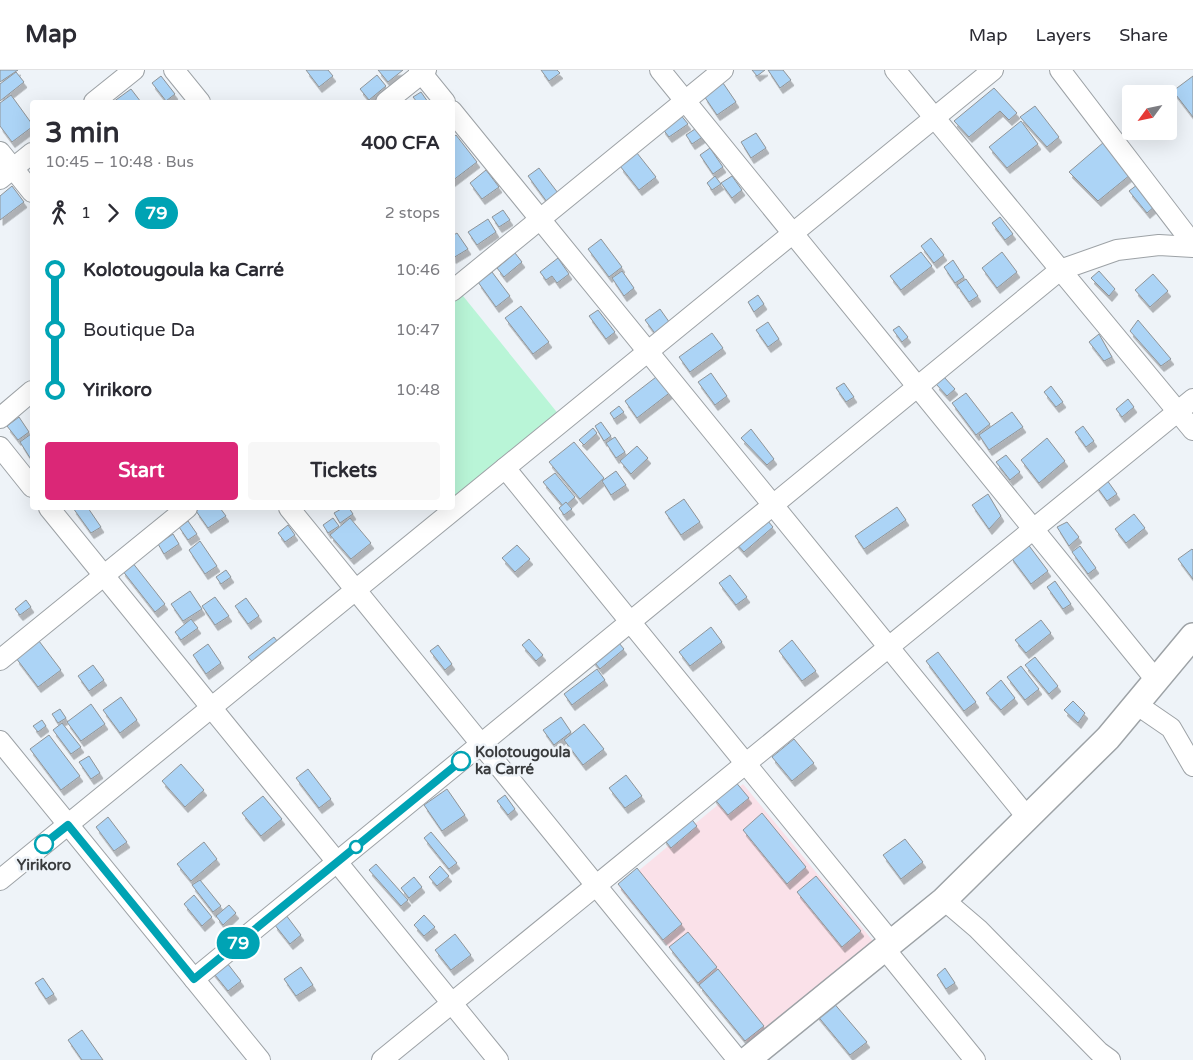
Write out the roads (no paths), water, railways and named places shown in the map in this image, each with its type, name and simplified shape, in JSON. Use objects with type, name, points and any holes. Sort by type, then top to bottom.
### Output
[{"type":"street","points":[[96,100],[134,70]]},
{"type":"street","points":[[174,70],[198,100]]},
{"type":"street","points":[[660,70],[1156,680]]},
{"type":"street","points":[[455,289],[723,70]]},
{"type":"street","points":[[895,70],[1193,430]]},
{"type":"street","points":[[455,509],[993,70]]},
{"type":"street","points":[[1060,70],[1193,245]]},
{"type":"street","points":[[388,100],[422,71],[444,100]]},
{"type":"street","points":[[455,115],[1027,817]]},
{"type":"street","points":[[0,152],[7,174],[30,191]]},
{"type":"street","points":[[7,174],[30,154]]},
{"type":"street","points":[[194,979],[1060,270],[1117,250],[1159,245],[1193,245]]},
{"type":"street","points":[[0,418],[30,393]]},
{"type":"street","points":[[382,1060],[1193,399]]},
{"type":"street","points":[[0,448],[30,485]]},
{"type":"street","points":[[506,468],[746,763],[975,1060]]},
{"type":"street","points":[[51,510],[498,1060]]},
{"type":"street","points":[[0,660],[185,510]]},
{"type":"street","points":[[291,510],[738,1060]]},
{"type":"street","points":[[0,880],[454,510]]},
{"type":"street","points":[[747,1060],[944,900],[1108,738],[1193,636]]},
{"type":"street","points":[[1136,704],[1171,728],[1193,766]]},
{"type":"street","points":[[0,741],[260,1060]]},
{"type":"street","points":[[944,900],[978,929],[1099,1052],[1110,1060]]},
{"type":"place","name":"Kolotougoula ka Carré","points":[[461,761]]},
{"type":"place","name":"Yirikoro","points":[[44,844]]}]
